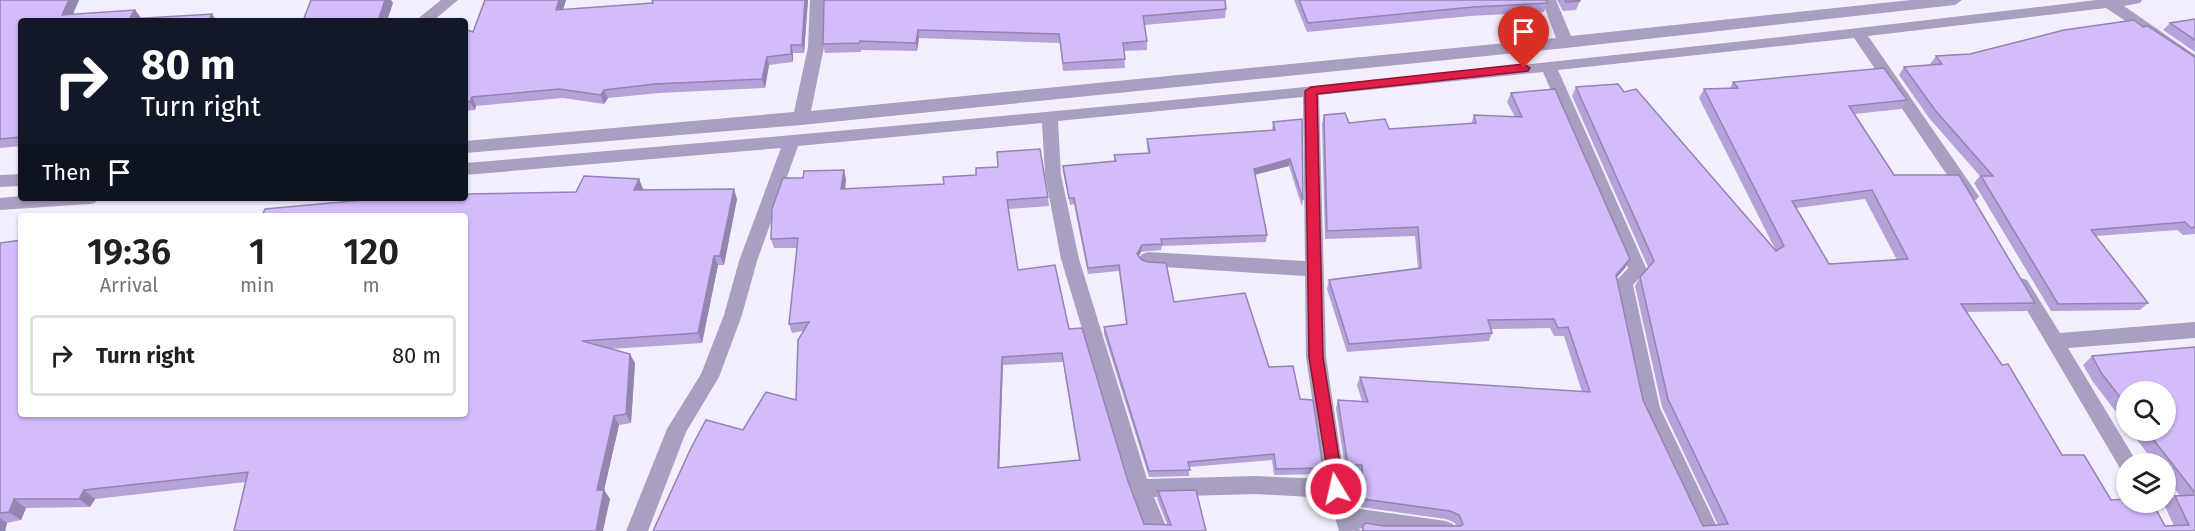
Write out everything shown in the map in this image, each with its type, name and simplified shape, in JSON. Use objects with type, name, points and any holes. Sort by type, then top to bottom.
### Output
[{"type":"street","points":[[427,18],[452,0]]},
{"type":"street","points":[[801,119],[816,47],[818,0]]},
{"type":"street","points":[[1549,0],[1566,42]]},
{"type":"street","points":[[468,147],[801,119],[1566,42],[1839,6],[1955,0]]},
{"type":"street","points":[[468,169],[1050,118],[1859,34],[2135,0]]},
{"type":"street","points":[[2109,3],[2195,62]]},
{"type":"street","points":[[1859,34],[1962,182],[1978,211]]},
{"type":"street","points":[[1548,66],[1638,270],[1623,282],[1650,408],[1708,531]]},
{"type":"street","points":[[1311,91],[1316,357],[1336,489],[1348,523],[1446,531]]},
{"type":"street","points":[[1050,118],[1053,175],[1070,259],[1140,488],[1157,531]]},
{"type":"street","points":[[637,531],[676,429],[709,377],[734,315],[748,261],[791,142]]},
{"type":"street","points":[[0,181],[18,180]]},
{"type":"street","points":[[0,204],[44,201]]},
{"type":"street","points":[[1148,259],[1314,269]]},
{"type":"street","points":[[2012,271],[2121,453]]},
{"type":"street","points":[[2054,341],[2195,330]]},
{"type":"street","points":[[1140,488],[1255,485],[1336,489]]},
{"type":"building","points":[[0,0],[69,0],[62,15],[135,10],[130,18],[18,18],[18,137],[0,139]]},
{"type":"building","points":[[311,0],[385,0],[379,18],[304,18]]},
{"type":"building","points":[[485,0],[559,0],[556,10],[653,3],[652,0],[805,0],[802,45],[791,45],[791,54],[767,57],[762,79],[655,84],[604,90],[601,95],[559,89],[472,97],[468,102],[468,30],[473,32]]},
{"type":"building","points":[[824,0],[1225,0],[1226,9],[1143,16],[1147,41],[1123,43],[1125,59],[1063,63],[1059,34],[918,30],[916,43],[860,41],[859,43],[823,44]]},
{"type":"building","points":[[1299,0],[1546,0],[1547,3],[1473,7],[1308,23]]},
{"type":"building","points":[[212,14],[210,18],[146,18]]},
{"type":"building","points":[[2195,19],[2195,40],[2170,23]]},
{"type":"building","points":[[2134,20],[2143,27],[2148,26],[2195,57],[2195,227],[2191,228],[2185,222],[2091,230],[2148,303],[2058,304],[1981,176],[1993,176],[1935,110],[1904,67],[1942,64],[1936,56],[1970,54],[2064,30]]},
{"type":"building","points":[[1884,68],[1907,100],[1849,106],[1894,175],[1959,175],[2035,303],[1961,304],[2002,365],[2008,364],[2062,455],[2084,455],[2111,500],[2116,500],[2116,513],[2158,513],[2165,526],[2189,525],[2176,496],[2195,495],[2195,531],[1363,531],[1366,523],[1384,526],[1461,526],[1463,524],[1459,515],[1450,511],[1363,499],[1362,465],[1348,465],[1338,400],[1368,402],[1360,377],[1590,392],[1568,327],[1558,328],[1554,319],[1488,320],[1492,333],[1349,344],[1329,280],[1421,268],[1418,227],[1327,231],[1324,115],[1345,113],[1349,123],[1385,119],[1389,129],[1476,123],[1474,115],[1522,117],[1511,93],[1555,89],[1630,259],[1616,275],[1643,400],[1703,526],[1728,524],[1668,399],[1640,277],[1654,261],[1576,87],[1618,84],[1624,92],[1636,89],[1776,251],[1784,246],[1704,89],[1738,88],[1733,82]],"holes":[[[1872,190],[1908,259],[1829,264],[1792,201]]]},
{"type":"building","points":[[1302,119],[1303,200],[1290,159],[1254,169],[1267,235],[1161,239],[1162,244],[1142,245],[1137,254],[1142,260],[1148,262],[1166,263],[1174,302],[1245,293],[1269,367],[1293,366],[1300,399],[1313,400],[1323,468],[1276,469],[1274,454],[1188,462],[1190,470],[1149,471],[1104,327],[1127,324],[1119,265],[1088,268],[1074,198],[1069,198],[1063,166],[1116,161],[1114,155],[1150,153],[1147,139],[1275,130],[1273,122]]},
{"type":"building","points":[[1040,149],[1048,197],[1007,200],[1018,270],[1055,265],[1069,329],[1082,328],[1128,481],[1144,524],[1171,525],[1158,491],[1196,490],[1206,531],[653,531],[706,420],[743,430],[766,392],[796,400],[798,340],[809,322],[789,324],[798,238],[771,239],[772,209],[783,178],[803,178],[804,171],[844,170],[841,189],[944,184],[943,177],[976,175],[976,168],[998,167],[997,152]],"holes":[[[1062,353],[1080,460],[998,468],[1002,357]]]},
{"type":"building","points":[[584,176],[639,179],[634,190],[734,189],[720,256],[714,256],[698,333],[582,341],[630,354],[626,414],[614,416],[597,490],[604,490],[596,531],[234,531],[248,472],[84,490],[79,499],[14,499],[9,512],[0,513],[0,243],[18,240],[18,417],[468,417],[468,213],[263,213],[265,209],[352,201],[468,201],[468,194],[576,192]]},
{"type":"building","points":[[2195,347],[2195,493],[2176,469],[2176,453],[2164,453],[2155,441],[2176,441],[2176,381],[2116,381],[2116,392],[2092,356]]},
{"type":"route","points":[[1336,489],[1316,357],[1311,91],[1524,68]]}]
